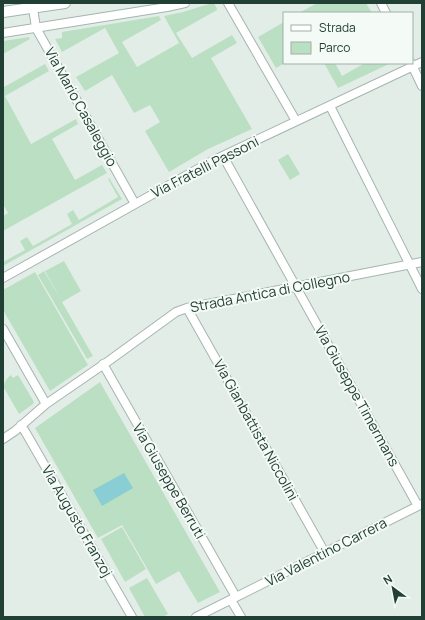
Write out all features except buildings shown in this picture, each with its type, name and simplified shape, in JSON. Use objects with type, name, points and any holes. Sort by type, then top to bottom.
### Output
[{"type":"street","points":[[3,12],[65,3]]},
{"type":"street","points":[[3,33],[185,3]]},
{"type":"street","points":[[228,3],[296,121]]},
{"type":"street","points":[[381,3],[386,12]]},
{"type":"street","name":"Via Mario Casaleggio","points":[[33,8],[36,28],[135,204]]},
{"type":"street","name":"Via Fratelli Passoni","points":[[3,278],[212,161],[330,106],[412,65],[422,62]]},
{"type":"street","points":[[412,65],[422,86]]},
{"type":"street","points":[[330,106],[422,288]]},
{"type":"street","name":"Via Giuseppe Timermans","points":[[223,156],[420,505]]},
{"type":"street","name":"Strada Antica di Collegno","points":[[3,439],[46,404],[176,312],[187,308],[422,262]]},
{"type":"street","name":"Via Gianbattista Niccolini","points":[[187,308],[325,552]]},
{"type":"street","points":[[3,329],[46,404]]},
{"type":"street","name":"Via Giuseppe Berruti","points":[[103,364],[233,598]]},
{"type":"street","name":"Via Augusto Franzoj","points":[[21,425],[132,617]]},
{"type":"street","name":"Via Valentino Carrera","points":[[196,617],[420,505]]},
{"type":"street","points":[[233,598],[240,617]]},
{"type":"green space","points":[[214,3],[217,10],[176,33],[192,58],[232,35],[237,43],[211,58],[252,129],[208,149],[169,172],[145,131],[160,122],[150,105],[134,113],[112,75],[85,91],[76,77],[119,53],[105,28],[62,52],[55,39],[62,38],[62,32],[159,16],[161,20],[122,42],[137,67],[179,43],[164,16]]},
{"type":"green space","points":[[317,3],[366,3],[371,12],[301,12]]},
{"type":"green space","points":[[283,23],[283,64],[276,68],[258,37]]},
{"type":"green space","points":[[29,37],[30,39],[3,54],[3,41]]},
{"type":"green space","points":[[45,64],[49,71],[5,96],[31,144],[76,119],[78,124],[52,139],[75,180],[102,165],[107,173],[3,231],[3,216],[8,213],[3,204],[3,87]]},
{"type":"green space","points":[[325,64],[336,64],[342,76],[363,64],[389,64],[338,88]]},
{"type":"green space","points":[[288,154],[300,174],[290,180],[278,160]]},
{"type":"green space","points":[[109,178],[122,199],[3,266],[3,262],[25,250],[20,241],[27,237],[33,246],[72,224],[67,214],[73,210],[79,220],[118,197],[108,179]]},
{"type":"green space","points":[[64,261],[81,291],[62,302],[93,356],[87,359],[38,275],[44,271],[62,301],[45,271]]},
{"type":"green space","points":[[35,272],[88,365],[50,391],[3,310],[3,290]]},
{"type":"green space","points":[[11,375],[13,378],[18,375],[34,402],[19,414],[4,388],[4,384]]},
{"type":"green space","points":[[100,382],[220,592],[198,603],[179,571],[156,584],[122,525],[98,538],[35,428]]},
{"type":"green space","points":[[122,527],[146,569],[125,582],[101,539]]},
{"type":"green space","points":[[147,578],[168,614],[163,617],[145,617],[129,588]]},
{"type":"water","points":[[124,473],[133,488],[102,506],[93,490]]}]
